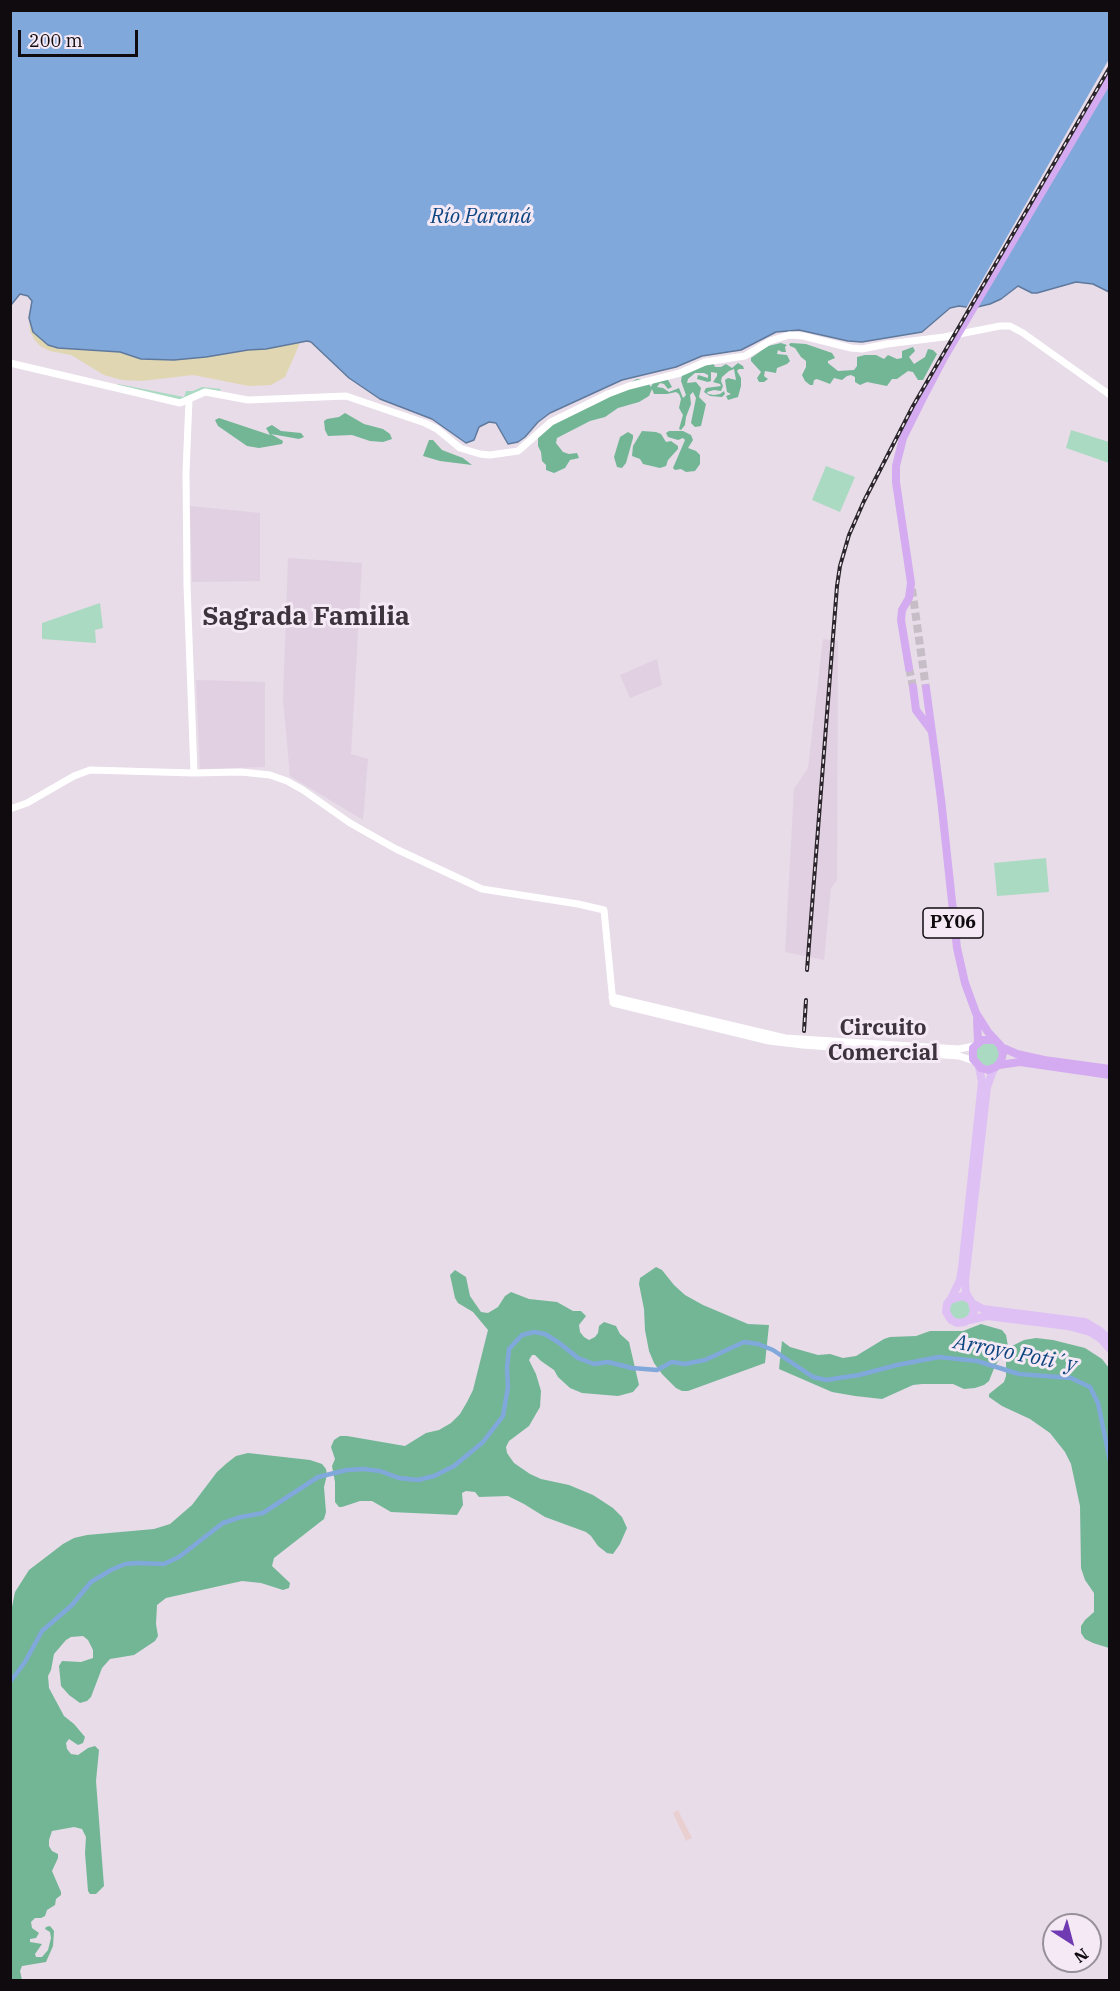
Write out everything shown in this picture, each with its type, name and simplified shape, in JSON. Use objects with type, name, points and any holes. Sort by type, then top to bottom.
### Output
[{"type":"highway","points":[[909,668],[901,620],[910,587],[896,474],[903,438],[917,408],[968,317],[1110,77]]},
{"type":"highway","name":"PY06","points":[[913,687],[916,710],[932,731]]},
{"type":"highway","name":"PY06","points":[[926,688],[955,933],[965,982],[976,1013],[994,1040],[1001,1047],[1017,1054],[1110,1069]]},
{"type":"highway","name":"PY06","points":[[976,1013],[976,1044],[972,1055],[976,1064]]},
{"type":"highway","points":[[976,1044],[984,1039],[994,1040]]},
{"type":"highway","points":[[997,1066],[1003,1055],[1001,1047]]},
{"type":"highway","points":[[976,1064],[986,1070],[1020,1062],[1110,1075]]},
{"type":"main road","points":[[10,363],[180,403],[205,392],[248,399],[346,396],[425,423],[438,429],[453,444],[466,450],[497,455],[518,451],[550,422],[608,394],[628,386],[680,373],[705,362],[745,356],[770,341],[783,337],[802,336],[862,349],[927,340],[1005,325],[1023,333],[1110,395]]},
{"type":"main road","points":[[189,400],[186,472],[187,585],[194,773]]},
{"type":"main road","points":[[10,809],[27,803],[85,771],[241,772],[270,775],[282,779],[315,798],[350,823],[396,849],[482,889],[604,910],[613,1000]]},
{"type":"main road","points":[[613,1000],[785,1038],[959,1050],[976,1044]]},
{"type":"main road","points":[[613,1000],[777,1042],[959,1056],[976,1064],[982,1082],[962,1274],[947,1304],[946,1312],[951,1320],[957,1323],[987,1316],[1068,1326],[1090,1332],[1110,1349]]},
{"type":"main road","points":[[968,1321],[973,1314],[971,1301],[966,1293],[965,1281],[987,1087],[997,1066]]},
{"type":"main road","points":[[950,1300],[962,1296],[983,1309],[1084,1322],[1110,1339]]},
{"type":"shaded area","points":[[190,506],[260,513],[260,581],[192,582]]},
{"type":"shaded area","points":[[288,558],[362,563],[351,754],[368,759],[363,820],[290,776],[283,699]]},
{"type":"shaded area","points":[[823,639],[838,641],[837,880],[831,888],[824,960],[785,952],[794,789],[808,768]]},
{"type":"shaded area","points":[[657,659],[662,685],[630,698],[620,675]]},
{"type":"shaded area","points":[[196,680],[265,682],[265,767],[200,769]]},
{"type":"shaded area","points":[[678,1810],[692,1838],[686,1841],[673,1813]]},
{"type":"green space","points":[[781,343],[787,345],[786,352],[778,350],[777,354],[787,355],[790,361],[777,368],[776,373],[765,371],[764,376],[768,379],[759,382],[757,378],[761,372],[751,358],[768,346]]},
{"type":"green space","points":[[791,343],[806,344],[832,353],[835,358],[828,363],[838,371],[854,370],[857,366],[857,357],[865,355],[876,355],[884,359],[888,355],[897,359],[902,358],[902,351],[913,347],[915,351],[909,357],[914,364],[925,357],[928,349],[937,354],[923,380],[918,380],[913,372],[908,371],[897,379],[892,379],[887,386],[867,382],[860,385],[851,375],[842,380],[834,378],[830,384],[817,379],[814,380],[813,385],[810,385],[802,375],[806,361],[795,348],[790,346]]},
{"type":"green space","points":[[713,362],[715,367],[726,364],[732,368],[738,363],[743,366],[744,369],[737,371],[741,378],[741,386],[738,397],[728,400],[726,396],[731,394],[727,392],[725,380],[728,378],[736,380],[734,369],[722,377],[721,391],[707,392],[714,395],[724,391],[725,394],[722,397],[710,396],[704,392],[706,388],[721,386],[713,382],[717,373],[711,372],[711,381],[708,382],[697,379],[698,375],[708,378],[708,375],[704,373],[695,373],[688,379],[687,383],[696,382],[701,388],[699,397],[706,404],[701,426],[695,427],[691,423],[696,398],[693,392],[690,395],[691,404],[685,425],[681,430],[679,429],[683,415],[679,408],[681,399],[679,394],[676,392],[654,394],[652,389],[649,396],[639,402],[618,408],[605,417],[590,421],[557,438],[556,443],[563,452],[577,453],[579,458],[570,460],[565,468],[554,473],[546,470],[538,446],[538,432],[637,379],[646,380],[651,387],[653,383],[667,378],[672,387],[668,389],[660,383],[657,387],[669,392],[679,388],[683,398],[686,395],[681,381],[682,375]]},
{"type":"green space","points":[[118,384],[184,397],[186,391],[202,387],[221,389],[220,391],[205,389],[182,401]]},
{"type":"green space","points":[[345,413],[364,424],[383,429],[390,434],[392,439],[383,442],[370,441],[352,435],[328,436],[324,421]]},
{"type":"green space","points":[[219,418],[270,435],[266,428],[272,425],[281,431],[301,433],[304,437],[299,439],[271,434],[283,441],[282,444],[259,448],[247,446],[218,426],[215,420]]},
{"type":"green space","points":[[1071,430],[1109,442],[1109,463],[1066,448]]},
{"type":"green space","points":[[642,431],[661,434],[666,442],[671,441],[678,446],[666,466],[660,468],[643,464],[640,459],[632,456],[633,446]]},
{"type":"green space","points":[[683,431],[691,435],[693,440],[688,448],[700,455],[700,464],[695,471],[686,472],[673,468],[685,440],[668,437],[666,433]]},
{"type":"green space","points":[[628,432],[633,435],[633,438],[626,463],[622,468],[617,467],[614,457],[620,437]]},
{"type":"green space","points":[[429,440],[433,440],[442,450],[463,458],[472,465],[440,461],[423,456]]},
{"type":"green space","points":[[826,466],[855,477],[840,512],[812,500]]},
{"type":"green space","points":[[100,603],[103,628],[95,630],[96,643],[42,639],[42,623]]},
{"type":"green space","points":[[1046,858],[1049,892],[997,896],[994,863]]},
{"type":"green space","points":[[987,1042],[992,1043],[998,1049],[998,1059],[992,1065],[987,1066],[982,1065],[976,1059],[975,1054],[976,1049],[982,1043]]},
{"type":"green space","points":[[656,1267],[662,1270],[685,1295],[703,1305],[748,1324],[769,1325],[765,1363],[688,1391],[676,1388],[654,1363],[645,1330],[640,1278]]},
{"type":"green space","points":[[455,1270],[466,1277],[470,1296],[481,1312],[488,1313],[498,1307],[505,1296],[511,1292],[529,1299],[557,1302],[573,1311],[581,1311],[586,1316],[579,1325],[580,1332],[589,1340],[595,1337],[599,1326],[604,1322],[616,1326],[620,1334],[629,1342],[639,1385],[633,1392],[618,1396],[582,1393],[570,1388],[554,1370],[532,1355],[529,1360],[541,1391],[540,1407],[529,1426],[509,1441],[506,1447],[514,1463],[530,1474],[541,1479],[569,1485],[593,1495],[622,1517],[627,1528],[613,1554],[607,1553],[598,1546],[586,1532],[545,1517],[508,1496],[479,1497],[475,1492],[466,1491],[462,1493],[463,1505],[457,1515],[391,1512],[372,1501],[360,1501],[342,1507],[335,1502],[332,1466],[335,1459],[331,1447],[334,1440],[340,1436],[347,1436],[405,1446],[426,1433],[439,1430],[451,1423],[467,1402],[473,1390],[488,1330],[473,1312],[458,1303],[455,1298],[450,1275]]},
{"type":"green space","points":[[958,1298],[969,1302],[971,1313],[964,1321],[950,1317],[949,1306]]},
{"type":"green space","points":[[981,1324],[1002,1330],[1006,1335],[1008,1346],[995,1366],[989,1381],[975,1388],[964,1389],[953,1384],[913,1385],[882,1399],[832,1392],[779,1369],[782,1341],[790,1347],[818,1355],[830,1354],[843,1358],[856,1356],[890,1337],[916,1336],[930,1331],[963,1331]]},
{"type":"green space","points":[[1036,1338],[1085,1348],[1102,1359],[1109,1368],[1109,1648],[1085,1639],[1081,1633],[1081,1626],[1094,1612],[1094,1593],[1085,1580],[1081,1568],[1080,1506],[1071,1464],[1050,1433],[1030,1419],[989,1397],[989,1394],[1004,1382],[1006,1357],[1012,1346],[1024,1340]]},
{"type":"green space","points":[[248,1453],[310,1460],[322,1464],[327,1475],[324,1487],[326,1512],[324,1519],[274,1558],[272,1566],[290,1583],[289,1588],[283,1590],[261,1583],[242,1581],[166,1598],[157,1605],[158,1636],[155,1641],[134,1655],[110,1659],[102,1668],[91,1697],[87,1701],[80,1703],[61,1686],[59,1666],[62,1661],[81,1662],[93,1658],[93,1650],[88,1640],[83,1636],[71,1637],[54,1654],[48,1676],[49,1688],[64,1716],[85,1737],[83,1743],[78,1745],[69,1739],[66,1743],[67,1749],[71,1754],[78,1755],[95,1746],[99,1750],[96,1781],[104,1886],[96,1894],[90,1894],[88,1891],[86,1837],[82,1829],[74,1827],[52,1831],[49,1846],[58,1854],[58,1858],[52,1871],[61,1895],[56,1899],[55,1905],[47,1910],[45,1916],[35,1918],[31,1922],[32,1928],[39,1933],[36,1938],[30,1939],[30,1942],[42,1944],[35,1954],[36,1957],[42,1957],[48,1950],[51,1938],[50,1932],[45,1929],[50,1926],[54,1931],[53,1946],[46,1962],[22,1966],[20,1971],[22,1980],[11,1980],[10,1617],[15,1592],[29,1570],[74,1538],[154,1529],[170,1524],[192,1505],[217,1472],[236,1456]]},
{"type":"sand","points":[[29,318],[31,327],[58,348],[120,352],[141,359],[191,359],[300,343],[285,377],[271,385],[249,386],[193,375],[142,381],[122,380],[104,375],[71,355],[50,351],[40,346],[30,331]]},
{"type":"water","name":"Río Paraná","points":[[11,11],[1109,11],[1109,292],[1093,284],[1076,282],[1037,293],[1018,286],[990,304],[973,308],[959,306],[950,308],[922,332],[862,342],[799,330],[776,332],[741,350],[702,356],[676,367],[622,380],[550,413],[538,422],[525,437],[518,442],[508,444],[496,423],[489,422],[479,427],[474,440],[466,443],[432,419],[380,399],[349,378],[311,342],[307,341],[266,349],[174,360],[141,359],[120,352],[58,348],[48,345],[33,332],[29,318],[32,301],[28,296],[20,294],[11,305]]},
{"type":"pier","points":[[1109,59],[1109,80],[969,311],[965,310]]},
{"type":"waterway","name":"Arroyo Poti´y","points":[[10,1682],[25,1662],[42,1631],[72,1605],[91,1582],[111,1570],[125,1564],[164,1564],[179,1557],[223,1523],[263,1513],[318,1477],[347,1470],[363,1469],[418,1480],[434,1476],[454,1466],[483,1442],[503,1416],[508,1387],[509,1349],[522,1335],[534,1332],[545,1334],[578,1358],[594,1364],[608,1362],[632,1368],[657,1370],[672,1362],[685,1364],[705,1360],[744,1342],[773,1350],[813,1377],[826,1380],[939,1357],[977,1361],[1019,1374],[1071,1378],[1090,1387],[1098,1403],[1110,1461]]},
{"type":"tunnel","points":[[912,589],[926,688]]},
{"type":"tunnel","points":[[909,668],[913,687]]},
{"type":"railway","points":[[807,970],[837,586],[849,535],[913,406],[1110,67]]},
{"type":"railway","points":[[804,1031],[806,1000]]},
{"type":"district","name":"Sagrada Familia","points":[[306,617]]},
{"type":"district","name":"Circuito Comercial","points":[[883,1042]]}]
